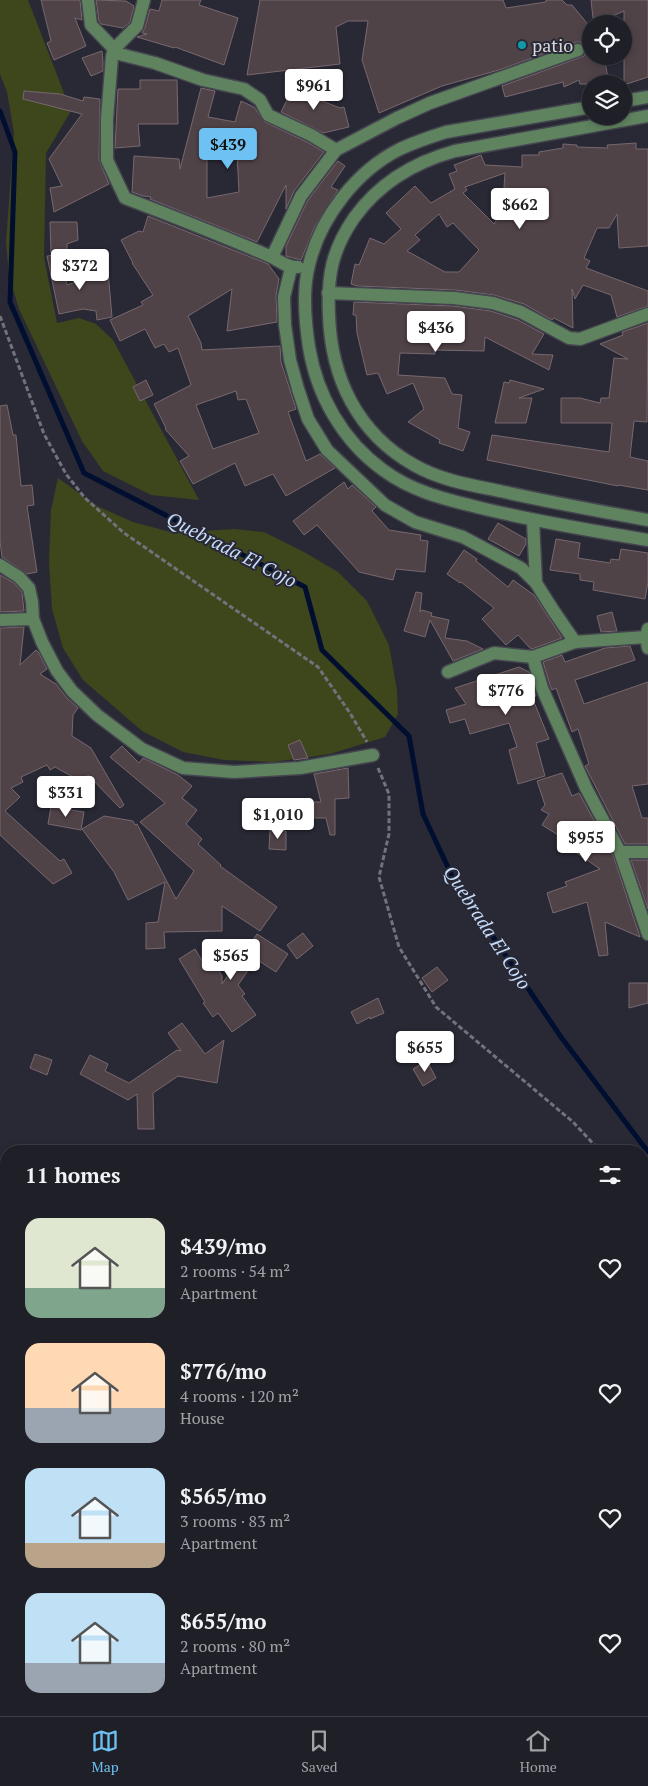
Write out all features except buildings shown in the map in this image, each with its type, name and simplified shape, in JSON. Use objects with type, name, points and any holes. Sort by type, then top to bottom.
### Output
[{"type":"street","points":[[88,0],[91,25],[119,54],[203,80],[244,89],[260,100],[268,115],[311,135],[336,150]]},
{"type":"street","points":[[144,0],[137,26],[114,49],[107,119],[107,160],[124,198],[272,257],[291,268],[308,266]]},
{"type":"street","points":[[272,257],[301,196],[336,150],[430,103],[578,50]]},
{"type":"street","points":[[632,100],[648,97]]},
{"type":"street","points":[[582,109],[446,132],[424,138],[398,150],[366,173],[350,188],[336,206],[318,238],[308,266],[305,308],[311,361],[326,403],[337,422],[366,456],[403,483],[444,500],[533,521],[648,540]]},
{"type":"street","points":[[648,116],[455,151],[414,166],[396,176],[381,188],[366,202],[354,218],[335,253],[328,293],[330,337],[333,356],[342,385],[356,411],[368,427],[396,454],[422,469],[450,480],[562,505],[648,520]]},
{"type":"street","points":[[291,268],[284,297],[285,325],[290,360],[308,420],[327,450],[385,505],[415,522],[463,536],[521,568],[536,583],[575,642]]},
{"type":"street","points":[[328,293],[454,298],[493,303],[521,312],[569,338],[580,339],[648,314]]},
{"type":"street","points":[[533,521],[536,583]]},
{"type":"street","points":[[0,564],[19,577],[29,588],[33,619],[42,642],[57,671],[72,691],[97,715],[142,749],[183,768],[234,772],[300,768],[373,755]]},
{"type":"street","points":[[0,620],[33,619]]},
{"type":"street","points":[[448,672],[494,653],[533,657],[575,642],[647,638]]},
{"type":"street","points":[[533,657],[542,688],[586,788],[620,852],[648,934]]},
{"type":"street","points":[[620,852],[648,852]]},
{"type":"path","points":[[0,316],[44,434],[66,474],[85,498],[124,532],[318,667],[350,713],[373,755],[389,794],[389,834],[379,877],[399,947],[436,1007],[573,1122],[594,1145]]},
{"type":"green space","points":[[0,0],[28,0],[71,111],[46,153],[44,257],[57,323],[79,318],[96,324],[113,340],[199,500],[151,495],[103,471],[82,441],[19,309],[9,276],[6,242],[14,133],[7,92],[0,74]]},
{"type":"green space","points":[[58,478],[97,506],[133,522],[174,533],[234,529],[264,532],[338,572],[367,601],[389,645],[397,690],[398,714],[385,737],[330,754],[273,762],[224,760],[183,752],[142,731],[83,680],[63,648],[52,609],[49,562],[51,510]]},
{"type":"waterway","name":"Quebrada El Cojo","points":[[0,111],[15,152],[10,302],[84,473],[305,587],[322,650],[409,736],[423,814],[453,878],[561,1037],[643,1145]]},
{"type":"place","name":"patio","points":[[522,45]]}]
